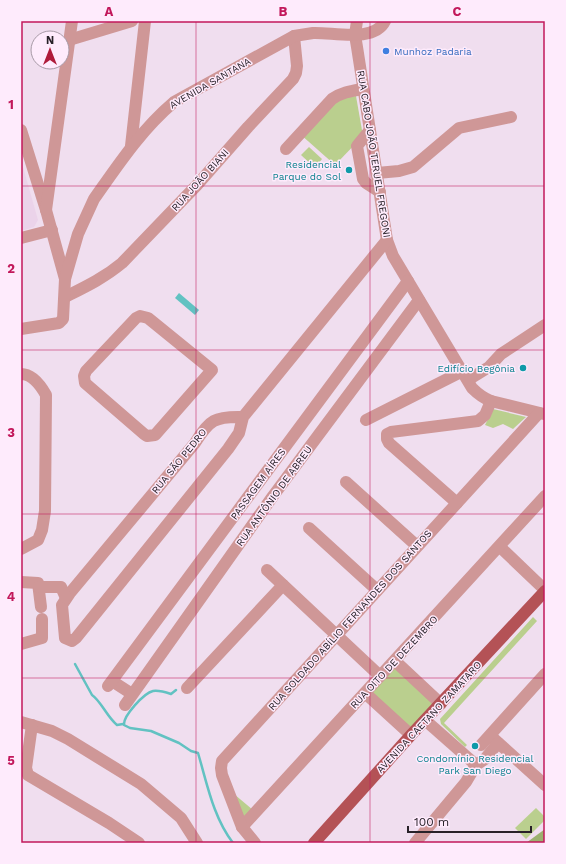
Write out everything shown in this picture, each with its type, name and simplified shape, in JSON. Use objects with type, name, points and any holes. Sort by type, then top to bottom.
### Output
[{"type":"main road","name":"AVENIDA CAETANO ZAMATARO","points":[[314,843],[545,591]]},
{"type":"street","points":[[70,34],[72,21]]},
{"type":"street","points":[[70,40],[132,21]]},
{"type":"street","points":[[131,146],[145,21]]},
{"type":"street","name":"RUA CABO JOÃO TERUEL FREGONI","points":[[357,21],[355,35],[363,89],[387,240],[393,256],[477,393],[491,401],[542,413]]},
{"type":"street","name":"AVENIDA SANTANA","points":[[21,329],[59,322],[63,319],[65,279],[78,234],[89,208],[131,146],[162,112],[174,102],[294,36],[313,33],[355,35],[375,31],[382,27],[385,21]]},
{"type":"street","name":"RUA JOÃO BIANI","points":[[65,297],[109,274],[122,263],[198,185],[248,127],[293,79],[297,66],[294,36]]},
{"type":"street","points":[[46,210],[65,70]]},
{"type":"street","points":[[286,149],[332,98],[340,93],[363,89]]},
{"type":"street","points":[[377,173],[399,171],[413,167],[459,128],[510,117]]},
{"type":"street","points":[[21,130],[24,148],[46,210],[65,279]]},
{"type":"street","points":[[370,130],[357,146],[358,153],[363,179],[366,183],[380,192]]},
{"type":"street","points":[[21,238],[52,230]]},
{"type":"street","points":[[39,587],[61,587],[66,598],[62,605],[64,636],[68,640],[72,641],[76,638],[228,449],[239,433],[243,417],[387,240]]},
{"type":"street","name":"PASSAGEM AÍRES","points":[[132,694],[110,684],[408,281]]},
{"type":"street","name":"RUA ANTÔNIO DE ABREU","points":[[124,705],[273,496],[419,300]]},
{"type":"street","points":[[140,316],[148,318],[212,370],[155,435],[151,436],[144,434],[84,380],[86,371],[136,318],[140,316]]},
{"type":"street","points":[[366,420],[489,367],[501,354],[545,326]]},
{"type":"street","points":[[21,374],[24,374],[38,382],[46,395],[45,510],[42,530],[38,540],[21,549]]},
{"type":"street","points":[[457,502],[389,443],[387,434],[391,432],[478,421],[485,415],[491,401]]},
{"type":"street","name":"RUA SOLDADO ABÍLIO FERNANDES DOS SANTOS","points":[[255,843],[242,827],[222,775],[222,761],[457,502],[542,413]]},
{"type":"street","name":"RUA SÃO PEDRO","points":[[66,598],[195,443],[210,422],[220,418],[243,417]]},
{"type":"street","points":[[346,482],[417,546]]},
{"type":"street","name":"RUA OITO DE DEZEMBRO","points":[[242,827],[500,547],[545,496]]},
{"type":"street","points":[[309,528],[378,590]]},
{"type":"street","points":[[500,547],[545,591]]},
{"type":"street","points":[[267,570],[380,676]]},
{"type":"street","points":[[21,582],[38,583],[41,607]]},
{"type":"street","points":[[187,688],[283,585]]},
{"type":"street","points":[[21,644],[42,638],[42,620]]},
{"type":"street","points":[[395,661],[441,704]]},
{"type":"street","points":[[415,843],[466,782],[481,762],[494,739],[545,674]]},
{"type":"street","points":[[365,693],[411,736]]},
{"type":"street","points":[[426,720],[481,762]]},
{"type":"street","points":[[139,843],[109,823],[28,775],[26,768],[25,724],[52,731],[68,739],[141,784],[181,818],[196,843]]},
{"type":"street","points":[[481,745],[494,739]]},
{"type":"street","points":[[494,739],[545,785]]},
{"type":"shaded area","points":[[356,96],[363,136],[335,165],[300,134],[337,98]]},
{"type":"shaded area","points":[[309,147],[322,159],[315,168],[301,155]]},
{"type":"shaded area","points":[[21,160],[38,220],[34,227],[21,231]]},
{"type":"shaded area","points":[[179,293],[199,310],[195,315],[175,298]]},
{"type":"shaded area","points":[[493,409],[526,417],[513,429],[503,424],[493,428],[485,425]]},
{"type":"shaded area","points":[[533,617],[537,621],[444,723],[467,745],[465,747],[441,724],[440,719]]},
{"type":"shaded area","points":[[395,667],[434,702],[409,730],[370,695]]},
{"type":"shaded area","points":[[234,794],[253,810],[243,821]]},
{"type":"shaded area","points":[[536,808],[545,817],[545,820],[526,839],[515,828]]},
{"type":"shaded area","points":[[545,829],[545,843],[526,843]]},
{"type":"waterway","points":[[75,664],[92,695],[110,718],[117,725],[123,724]]},
{"type":"waterway","points":[[176,690],[171,694],[158,691],[149,693],[130,711],[124,725],[130,728],[151,731],[198,753],[220,822],[233,843]]},
{"type":"place","name":"Munhoz Padaria","points":[[386,51]]},
{"type":"place","name":"Residencial Parque do Sol","points":[[349,170]]},
{"type":"place","name":"Edifício Begônia","points":[[523,368]]},
{"type":"place","name":"Condomínio Residencial Park San Diego","points":[[475,746]]}]
